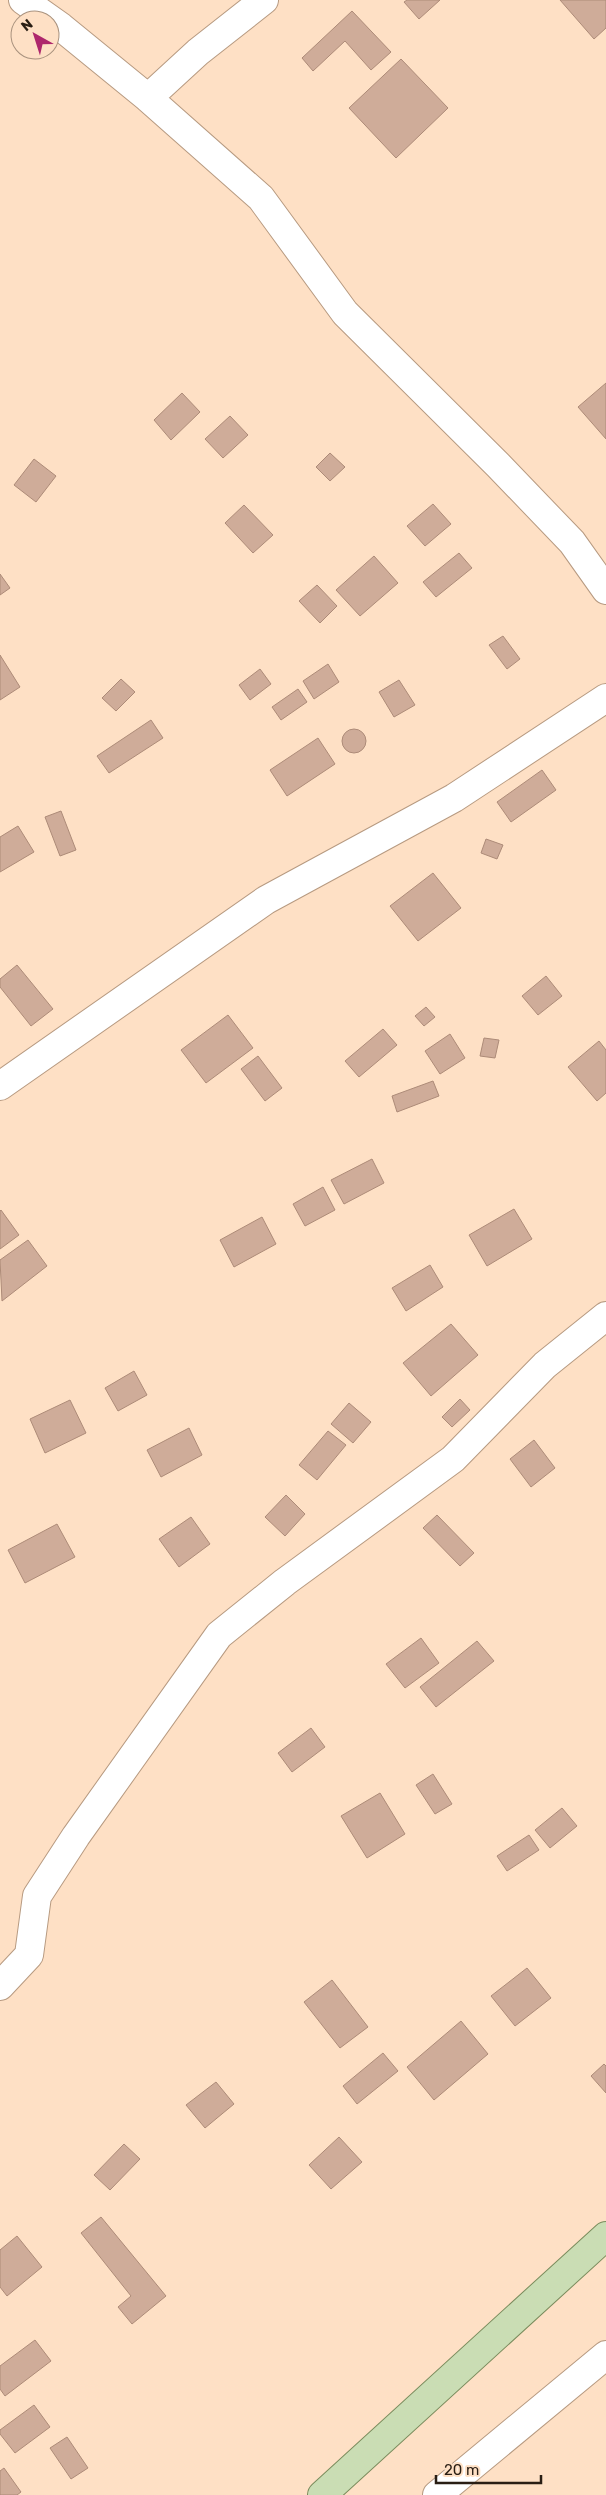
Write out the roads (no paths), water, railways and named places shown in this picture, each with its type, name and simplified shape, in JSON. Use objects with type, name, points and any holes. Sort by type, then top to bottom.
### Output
[{"type":"main road","points":[[322,2495],[606,2236]]},
{"type":"street","points":[[23,0],[61,27],[148,98],[261,198],[345,314],[498,465],[572,542],[606,590]]},
{"type":"street","points":[[148,98],[198,52],[264,0]]},
{"type":"street","points":[[0,1086],[266,900],[454,798],[606,698]]},
{"type":"street","points":[[0,1986],[29,1956],[37,1896],[76,1836],[219,1635],[285,1582],[453,1459],[546,1365],[606,1316]]},
{"type":"street","points":[[437,2495],[606,2354]]}]
